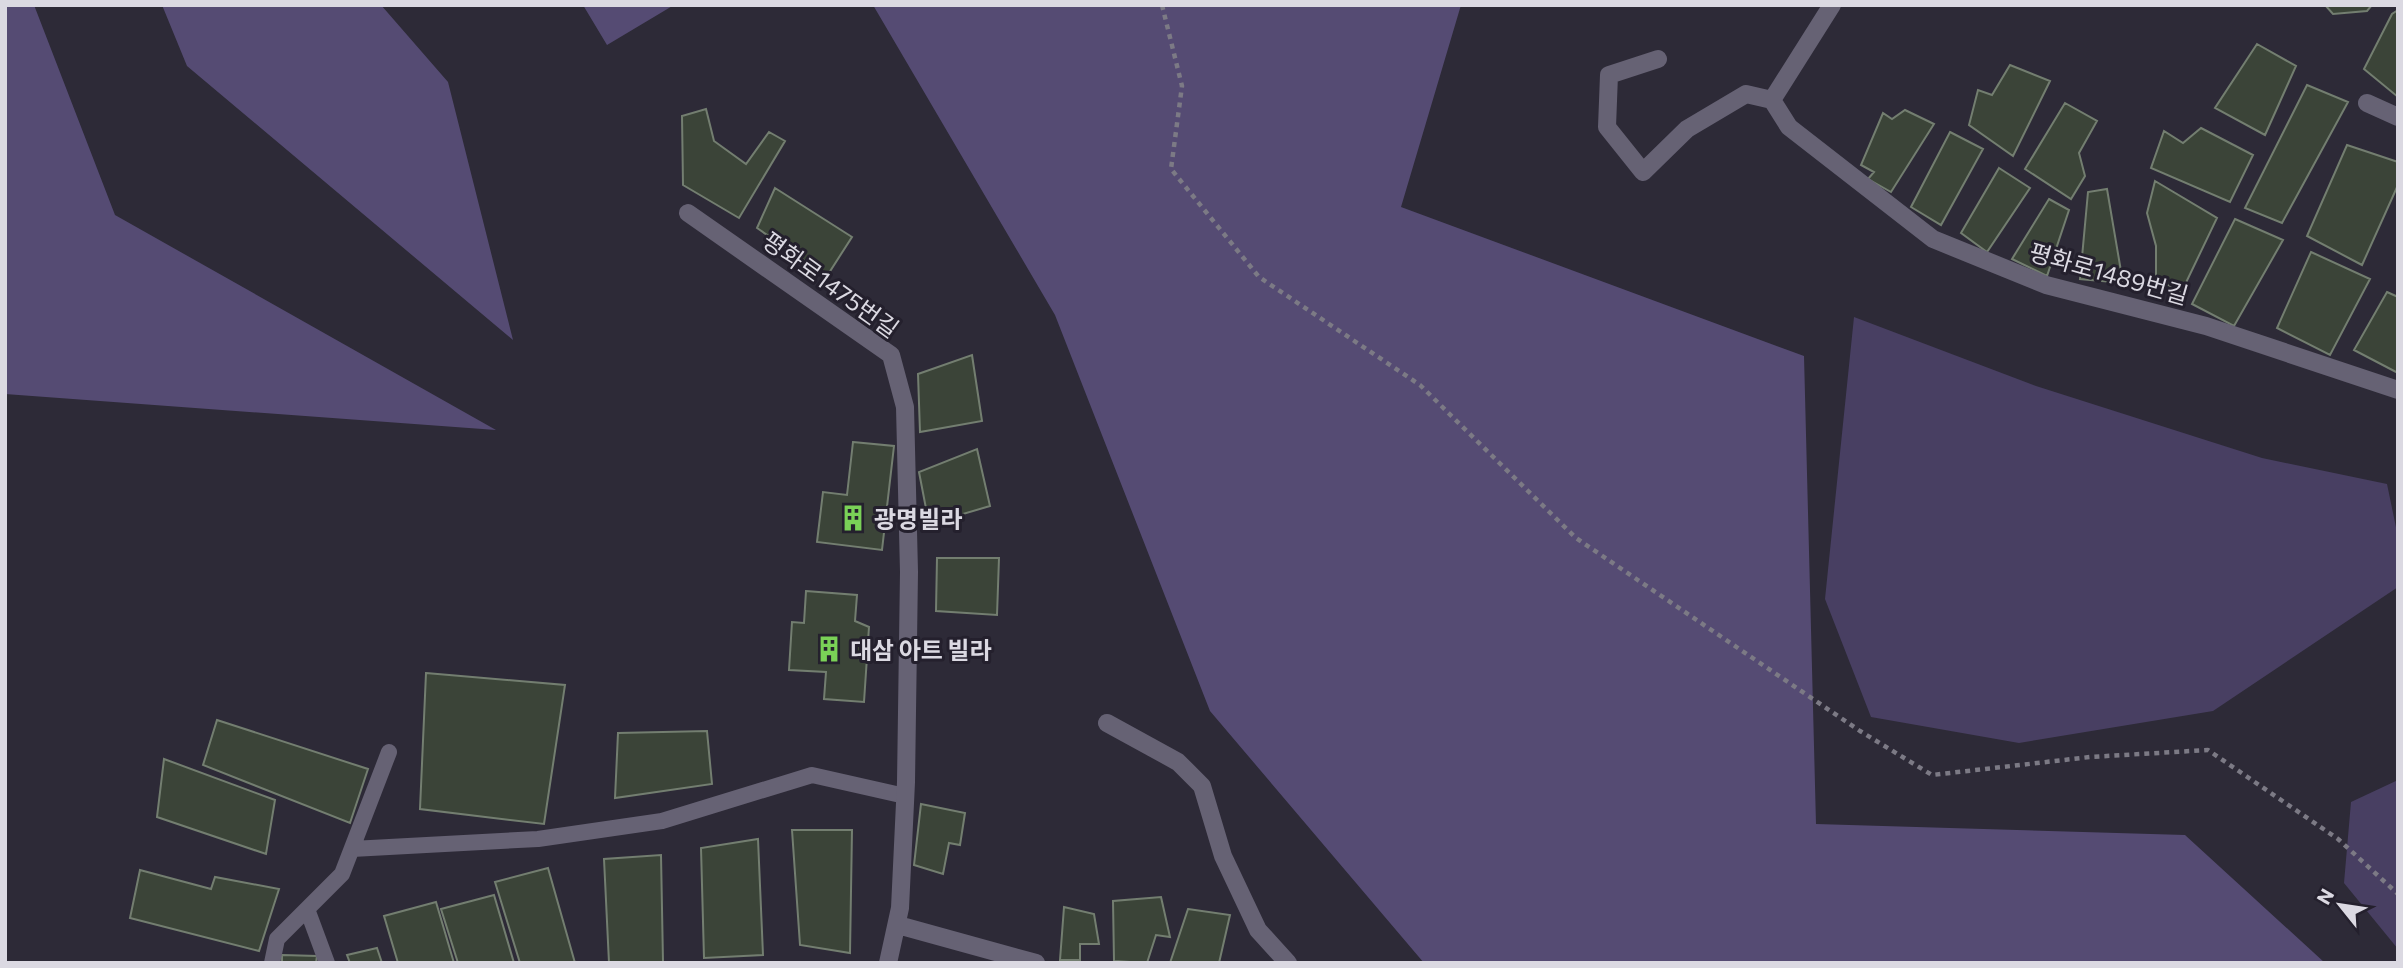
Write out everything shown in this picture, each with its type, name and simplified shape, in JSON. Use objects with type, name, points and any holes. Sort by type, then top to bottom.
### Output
[{"type":"street","points":[[1658,59],[1609,75],[1607,127],[1643,172],[1687,129],[1746,94],[1772,100],[1832,5]]},
{"type":"street","name":"평화로1489번길","points":[[1772,100],[1789,127],[1933,239],[2046,285],[2206,326],[2398,390]]},
{"type":"street","points":[[2367,103],[2398,117]]},
{"type":"street","name":"평화로1475번길","points":[[688,213],[891,355],[905,407],[909,572],[905,796],[898,925],[888,963]]},
{"type":"street","points":[[1107,723],[1178,762],[1202,786],[1223,856],[1258,930],[1288,963]]},
{"type":"street","points":[[898,925],[1036,963]]},
{"type":"lane","points":[[272,963],[277,939],[342,874],[389,752]]},
{"type":"lane","points":[[352,849],[538,839],[663,821],[812,775],[905,796]]},
{"type":"lane","points":[[307,909],[327,963]]},
{"type":"path","points":[[1161,5],[1182,86],[1171,169],[1259,277],[1420,385],[1576,538],[1860,731],[1932,775],[2090,757],[2208,750],[2338,839],[2398,894]]},
{"type":"shaded area","points":[[5,5],[34,5],[115,215],[496,430],[5,394]]},
{"type":"shaded area","points":[[162,5],[381,5],[448,82],[513,340],[187,66]]},
{"type":"shaded area","points":[[583,5],[674,5],[607,45]]},
{"type":"shaded area","points":[[873,5],[1461,5],[1401,207],[1804,356],[1816,824],[2185,835],[2325,963],[1424,963],[1210,711],[1055,315]]},
{"type":"shaded area","points":[[1854,317],[2036,386],[2262,458],[2387,484],[2398,537],[2398,587],[2213,711],[2019,743],[1871,717],[1825,599]]},
{"type":"shaded area","points":[[2398,780],[2398,949],[2344,883],[2351,802]]},
{"type":"building","points":[[2325,5],[2372,5],[2367,11],[2333,14]]},
{"type":"building","points":[[2398,10],[2398,97],[2364,69],[2392,14]]},
{"type":"building","points":[[2257,44],[2296,66],[2265,135],[2215,108]]},
{"type":"building","points":[[2010,65],[2050,81],[2013,156],[1969,125],[1978,90],[1992,95]]},
{"type":"building","points":[[2307,85],[2348,102],[2282,223],[2245,208]]},
{"type":"building","points":[[2065,103],[2097,121],[2079,153],[2085,176],[2071,199],[2025,169]]},
{"type":"building","points":[[706,109],[714,141],[746,164],[769,132],[785,141],[739,218],[683,185],[682,116]]},
{"type":"building","points":[[1905,110],[1934,124],[1891,192],[1868,179],[1874,172],[1861,165],[1883,113],[1892,119]]},
{"type":"building","points":[[2201,128],[2253,155],[2230,202],[2151,168],[2164,131],[2183,143]]},
{"type":"building","points":[[1950,132],[1983,149],[1941,225],[1911,207]]},
{"type":"building","points":[[2347,145],[2398,162],[2398,185],[2362,265],[2307,236]]},
{"type":"building","points":[[1999,168],[2030,188],[1987,252],[1961,233]]},
{"type":"building","points":[[2155,181],[2217,218],[2181,293],[2156,277],[2156,246],[2147,213]]},
{"type":"building","points":[[775,188],[852,237],[827,276],[757,228]]},
{"type":"building","points":[[2107,189],[2123,283],[2080,279],[2088,192]]},
{"type":"building","points":[[2049,199],[2069,210],[2047,276],[2012,259]]},
{"type":"building","points":[[2235,219],[2283,240],[2234,326],[2192,304]]},
{"type":"building","points":[[2311,252],[2370,279],[2330,355],[2277,328]]},
{"type":"building","points":[[2387,292],[2398,297],[2398,373],[2354,350]]},
{"type":"building","points":[[972,355],[982,421],[920,432],[918,374]]},
{"type":"building","name":"광명빌라","points":[[853,442],[894,446],[882,550],[817,542],[823,492],[847,495]]},
{"type":"building","points":[[977,449],[990,506],[929,524],[919,472]]},
{"type":"building","points":[[937,558],[999,558],[997,615],[936,611]]},
{"type":"building","name":"대삼 아트 빌라","points":[[806,591],[857,595],[855,621],[869,627],[864,702],[824,699],[826,672],[789,670],[792,622],[804,623]]},
{"type":"building","points":[[426,673],[565,685],[544,824],[420,809]]},
{"type":"building","points":[[217,720],[368,769],[350,823],[203,765]]},
{"type":"building","points":[[707,731],[712,784],[615,798],[618,733]]},
{"type":"building","points":[[164,759],[275,800],[266,854],[157,817]]},
{"type":"building","points":[[921,804],[965,813],[960,845],[949,843],[943,874],[914,865]]},
{"type":"building","points":[[792,830],[852,830],[850,953],[800,945]]},
{"type":"building","points":[[758,839],[763,955],[704,958],[701,848]]},
{"type":"building","points":[[661,855],[663,962],[609,963],[604,859]]},
{"type":"building","points":[[548,868],[575,963],[520,963],[495,882]]},
{"type":"building","points":[[140,870],[211,889],[215,877],[279,889],[259,951],[130,918]]},
{"type":"building","points":[[494,895],[514,963],[458,963],[441,909]]},
{"type":"building","points":[[1161,897],[1170,937],[1156,935],[1147,963],[1114,961],[1113,901]]},
{"type":"building","points":[[436,902],[454,963],[398,963],[384,916]]},
{"type":"building","points":[[1064,907],[1094,914],[1099,944],[1080,944],[1080,960],[1060,960]]},
{"type":"building","points":[[1188,909],[1230,915],[1219,963],[1170,963]]},
{"type":"building","points":[[377,948],[382,963],[350,963],[347,955]]},
{"type":"building","points":[[282,955],[317,956],[316,963],[282,963]]},
{"type":"place","name":"광명빌라","points":[[853,518]]},
{"type":"place","name":"대삼 아트 빌라","points":[[829,649]]}]
